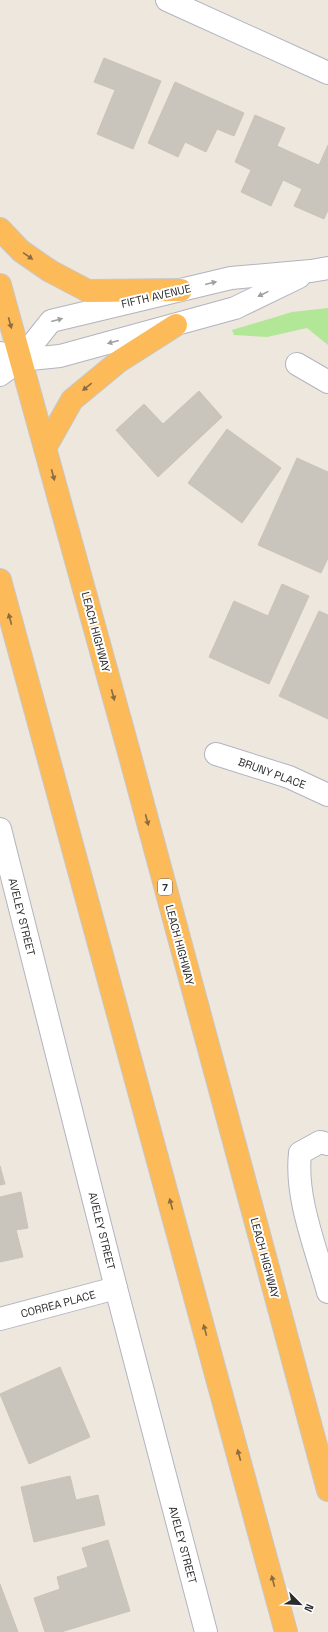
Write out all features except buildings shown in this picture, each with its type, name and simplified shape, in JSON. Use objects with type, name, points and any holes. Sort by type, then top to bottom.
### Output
[{"type":"highway","points":[[0,229],[21,251],[50,271],[88,291],[181,290]]},
{"type":"highway","name":"LEACH HIGHWAY","points":[[0,285],[328,1490]]},
{"type":"highway","points":[[45,448],[72,400],[118,362],[176,325]]},
{"type":"highway","points":[[0,580],[286,1632]]},
{"type":"street","points":[[167,0],[328,73]]},
{"type":"street","name":"FIFTH AVENUE","points":[[0,375],[20,360],[51,321],[232,278],[319,269]]},
{"type":"street","name":"FIFTH AVENUE","points":[[0,353],[20,360],[60,356],[235,308],[319,269]]},
{"type":"street","points":[[297,364],[328,382]]},
{"type":"street","name":"BRUNY PLACE","points":[[216,754],[289,777],[328,795]]},
{"type":"street","name":"AVELEY STREET","points":[[0,829],[3,853],[206,1632]]},
{"type":"street","points":[[328,1144],[320,1142],[300,1153],[298,1172],[300,1190],[328,1292]]},
{"type":"street","name":"CORREA PLACE","points":[[0,1319],[116,1288]]},
{"type":"green space","points":[[328,308],[328,345],[307,328],[267,337],[234,335],[232,330],[292,312]]}]
